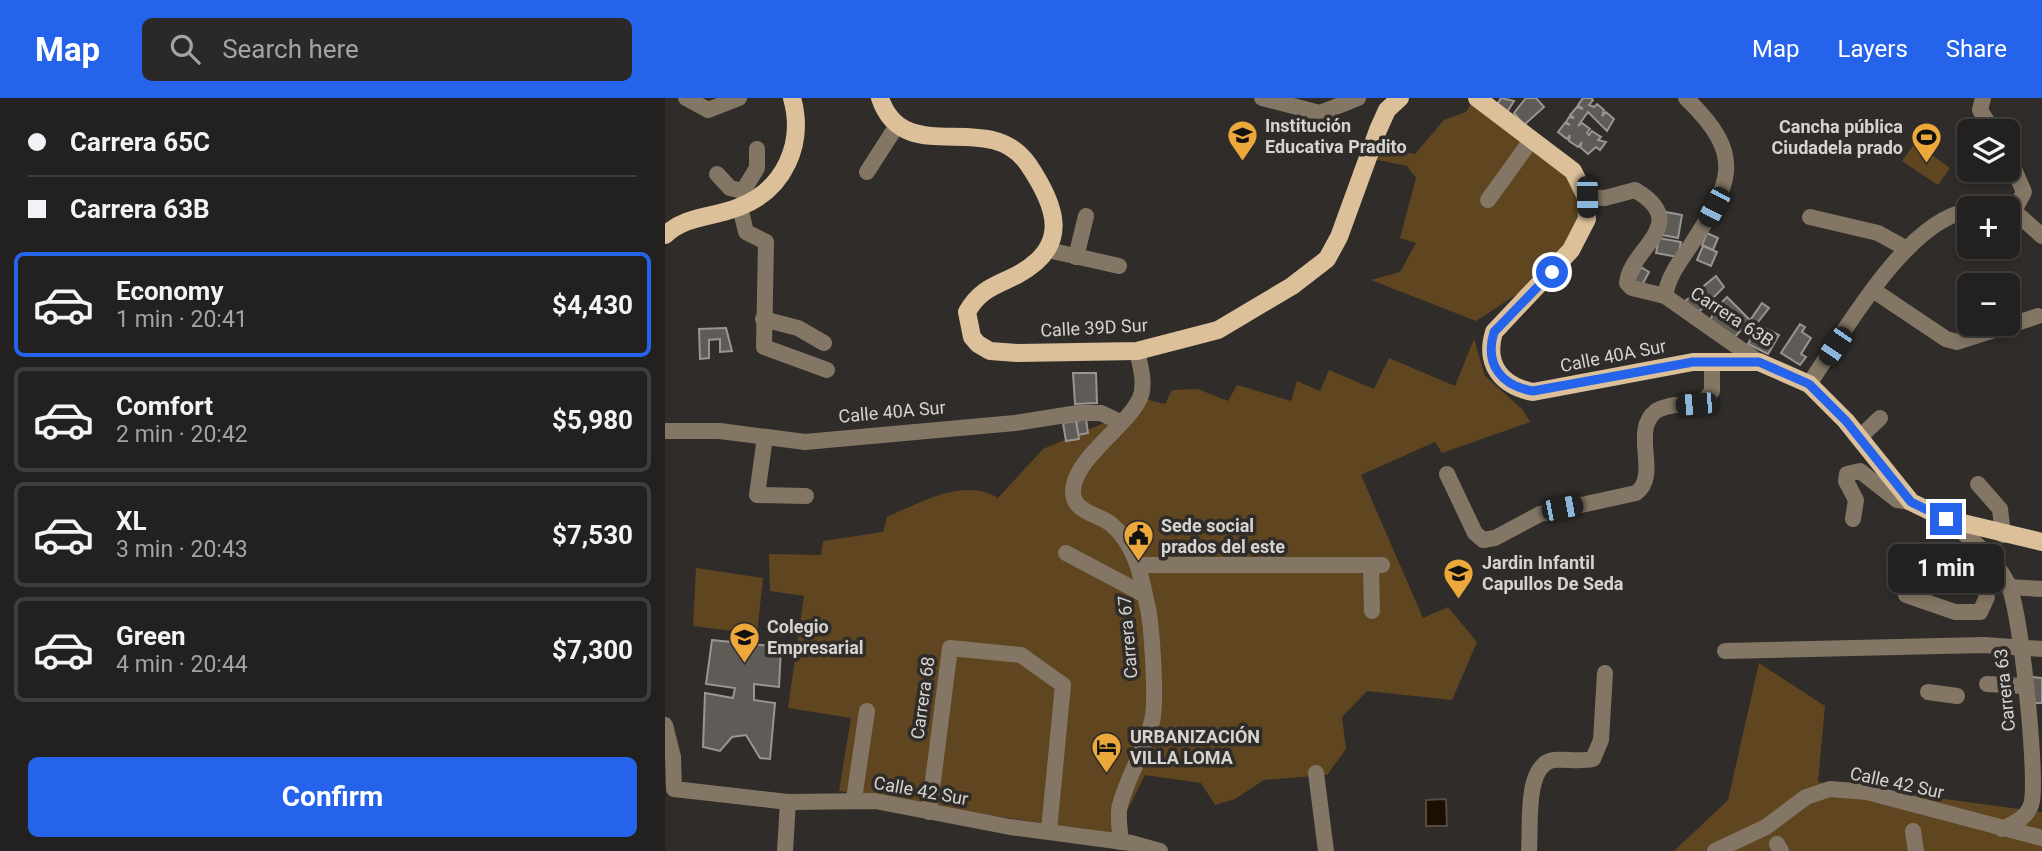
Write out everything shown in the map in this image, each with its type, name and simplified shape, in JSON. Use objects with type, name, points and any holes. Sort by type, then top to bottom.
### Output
[{"type":"main road","points":[[671,230],[761,195],[785,171],[797,136],[792,98]]},
{"type":"main road","points":[[880,98],[886,116],[896,127],[939,137],[984,137],[1002,141],[1019,152],[1044,190],[1052,210],[1052,240],[1048,250]]},
{"type":"main road","name":"Calle 39D Sur","points":[[1048,250],[1032,266],[986,288],[975,298],[967,312],[972,337],[990,351],[1137,351],[1219,330],[1292,286],[1327,259],[1339,237],[1387,110],[1400,98]]},
{"type":"main road","points":[[1478,98],[1573,171],[1587,197]]},
{"type":"main road","name":"Calle 40A Sur","points":[[1587,197],[1587,219],[1583,232],[1571,250],[1494,332],[1491,344],[1492,359],[1499,373],[1513,388],[1533,391],[1712,361],[1759,362]]},
{"type":"main road","name":"Carrera 63B","points":[[1759,362],[1809,384],[1860,438],[1911,502],[1946,519],[2003,535],[2042,542]]},
{"type":"street","points":[[686,98],[708,110],[739,98]]},
{"type":"street","points":[[1262,98],[1295,103],[1319,113],[1358,98]]},
{"type":"street","name":"Carrera 63B","points":[[1686,98],[1720,136],[1727,155],[1727,175],[1705,223],[1670,277],[1665,296],[1759,362]]},
{"type":"street","points":[[1983,98],[1980,110],[1986,119]]},
{"type":"street","points":[[867,172],[896,127]]},
{"type":"street","points":[[1488,200],[1532,139]]},
{"type":"street","points":[[757,149],[757,168],[744,200],[746,232],[766,242],[762,341],[768,351],[827,370]]},
{"type":"street","points":[[717,174],[744,200]]},
{"type":"street","points":[[2020,182],[2024,192],[2020,197]]},
{"type":"street","points":[[1587,197],[1605,198],[1635,190],[1652,202],[1658,213],[1652,243],[1627,283],[1632,288],[1665,296]]},
{"type":"street","points":[[1809,384],[1873,290],[1907,249],[1931,225],[1957,212]]},
{"type":"street","points":[[1076,257],[1086,216]]},
{"type":"street","points":[[1810,217],[1878,233],[1907,249]]},
{"type":"street","points":[[2020,219],[2042,236]]},
{"type":"street","points":[[1048,250],[1119,266]]},
{"type":"street","points":[[1873,290],[1946,340],[1957,342],[2038,316]]},
{"type":"street","points":[[763,319],[798,328],[824,343]]},
{"type":"street","name":"Carrera 67","points":[[1121,842],[1119,807],[1141,757],[1153,717],[1148,607],[1139,565],[1126,541],[1111,524],[1079,508],[1073,493],[1077,475],[1141,396],[1142,375],[1137,351]]},
{"type":"street","points":[[1447,474],[1475,533],[1483,540],[1495,538],[1540,514],[1636,494],[1643,488],[1649,419],[1659,409],[1705,400],[1712,391],[1712,361]]},
{"type":"street","name":"Calle 40A Sur","points":[[665,431],[719,431],[805,442],[1015,423],[1078,413],[1101,413],[1120,422]]},
{"type":"street","points":[[1860,438],[1880,418]]},
{"type":"street","points":[[765,437],[758,495],[806,496]]},
{"type":"street","points":[[1853,519],[1856,500],[1846,481],[1847,474],[1854,471],[1860,471],[1897,500],[1911,502]]},
{"type":"street","points":[[1978,484],[2000,509],[2003,535]]},
{"type":"street","name":"Carrera 63","points":[[1946,519],[1996,563],[2010,587],[2025,686],[2035,715],[2037,807],[2002,829]]},
{"type":"street","points":[[1906,595],[1955,612],[1980,612],[1987,597],[1986,583],[1974,542]]},
{"type":"street","points":[[1066,553],[1145,595]]},
{"type":"street","points":[[1139,565],[1377,565],[1372,611]]},
{"type":"street","points":[[2010,587],[2042,589]]},
{"type":"street","points":[[1725,651],[1984,645],[2042,649]]},
{"type":"street","name":"Carrera 68","points":[[929,812],[950,648],[1021,655],[1063,685],[1049,830]]},
{"type":"street","points":[[1529,851],[1533,780],[1540,766],[1553,760],[1578,762],[1593,759],[1601,740],[1605,673]]},
{"type":"street","points":[[1987,684],[2025,686]]},
{"type":"street","points":[[1928,692],[1957,696]]},
{"type":"street","points":[[854,799],[867,710]]},
{"type":"street","name":"Calle 42 Sur","points":[[665,725],[673,757],[674,789],[788,802],[854,799],[1010,827],[1049,830],[1079,844],[1121,842],[1160,851]]},
{"type":"street","points":[[1316,772],[1326,851]]},
{"type":"street","name":"Calle 42 Sur","points":[[1715,851],[1766,827],[1806,797],[1830,789],[1867,792],[2042,838]]},
{"type":"street","points":[[785,851],[788,802]]},
{"type":"street","points":[[1913,831],[1916,851]]},
{"type":"shaded area","points":[[1473,100],[1575,184],[1582,215],[1566,251],[1528,287],[1476,321],[1371,280],[1400,272],[1416,243],[1400,238],[1416,178],[1407,166],[1373,159],[1376,146],[1415,154],[1444,120],[1466,112]]},
{"type":"shaded area","name":"Cancha pública Ciudadela prado","points":[[1915,143],[1950,168],[1938,185],[1902,161]]},
{"type":"shaded area","points":[[1474,339],[1485,376],[1523,410],[1530,422],[1442,453],[1435,442],[1361,475],[1423,618],[1448,607],[1477,642],[1452,700],[1367,691],[1342,717],[1346,749],[1327,775],[1264,780],[1235,799],[1215,805],[1201,783],[1145,775],[1115,835],[839,791],[851,718],[788,708],[804,596],[770,591],[769,554],[821,555],[823,541],[883,532],[887,517],[943,494],[971,490],[998,498],[1043,449],[1142,407],[1146,399],[1165,404],[1172,390],[1198,389],[1228,401],[1237,385],[1291,401],[1297,381],[1320,391],[1329,370],[1374,389],[1389,358],[1455,386]]},
{"type":"shaded area","points":[[696,568],[763,578],[757,634],[693,626]]},
{"type":"shaded area","points":[[1759,663],[1825,706],[1818,782],[2042,812],[2042,851],[1674,851],[1728,800]]},
{"type":"shaded area","points":[[1446,799],[1447,826],[1426,826],[1426,800]]},
{"type":"building","points":[[1501,98],[1514,101],[1507,112],[1497,105]]},
{"type":"building","points":[[1526,98],[1536,98],[1544,107],[1524,125],[1514,113]]},
{"type":"building","points":[[1583,98],[1591,98],[1593,100],[1589,105],[1594,107],[1597,104],[1604,110],[1602,116],[1606,112],[1614,119],[1607,131],[1588,112],[1578,126],[1582,123],[1590,129],[1587,133],[1589,135],[1592,131],[1601,137],[1598,140],[1606,142],[1600,150],[1596,147],[1588,154],[1580,147],[1582,142],[1578,147],[1569,141],[1570,135],[1567,139],[1558,132],[1565,123],[1570,125],[1566,122],[1569,117],[1574,118],[1570,115],[1577,107],[1583,109],[1578,105]]},
{"type":"building","points":[[1666,212],[1682,215],[1678,238],[1662,235]]},
{"type":"building","points":[[1707,233],[1718,238],[1713,250],[1702,245]]},
{"type":"building","points":[[1659,238],[1681,242],[1678,257],[1656,253]]},
{"type":"building","points":[[1703,246],[1717,252],[1711,266],[1697,260]]},
{"type":"building","points":[[1641,267],[1649,272],[1641,287],[1633,282]]},
{"type":"building","points":[[1716,276],[1724,287],[1698,313],[1684,302]]},
{"type":"building","points":[[1727,297],[1750,320],[1734,338],[1710,320]]},
{"type":"building","points":[[1762,303],[1769,308],[1755,326],[1749,322]]},
{"type":"building","points":[[1800,324],[1805,327],[1802,332],[1811,338],[1801,354],[1806,357],[1800,365],[1781,353]]},
{"type":"building","points":[[726,328],[732,351],[720,352],[720,339],[709,340],[709,358],[700,359],[699,329]]},
{"type":"building","points":[[1756,328],[1763,332],[1765,328],[1779,335],[1768,354],[1748,344]]},
{"type":"building","points":[[1073,373],[1096,373],[1097,403],[1075,404]]},
{"type":"building","points":[[1086,419],[1088,433],[1078,435],[1076,421]]},
{"type":"building","points":[[1076,421],[1079,439],[1066,441],[1063,423]]},
{"type":"building","name":"Colegio Empresarial","points":[[712,640],[781,647],[779,687],[754,684],[754,700],[775,703],[770,759],[760,758],[746,735],[732,737],[720,751],[703,747],[705,693],[733,698],[735,688],[706,684]]},
{"type":"building","points":[[2032,677],[2042,678],[2042,703],[2031,703]]},
{"type":"place","name":"Institución Educativa Pradito","points":[[1242,163]]},
{"type":"place","name":"Cancha pública Ciudadela prado","points":[[1926,164]]},
{"type":"place","name":"Sede social prados del este","points":[[1138,563]]},
{"type":"place","name":"Jardin Infantil Capullos De Seda","points":[[1459,600]]},
{"type":"place","name":"Colegio Empresarial","points":[[744,664]]},
{"type":"place","name":"URBANIZACIÓN VILLA LOMA","points":[[1107,774]]},
{"type":"route","points":[[1552,272],[1521,301],[1494,332],[1491,344],[1492,359],[1499,373],[1513,388],[1533,391],[1569,386],[1693,362],[1759,362],[1795,375],[1809,384],[1846,421],[1911,502],[1946,519]]}]
